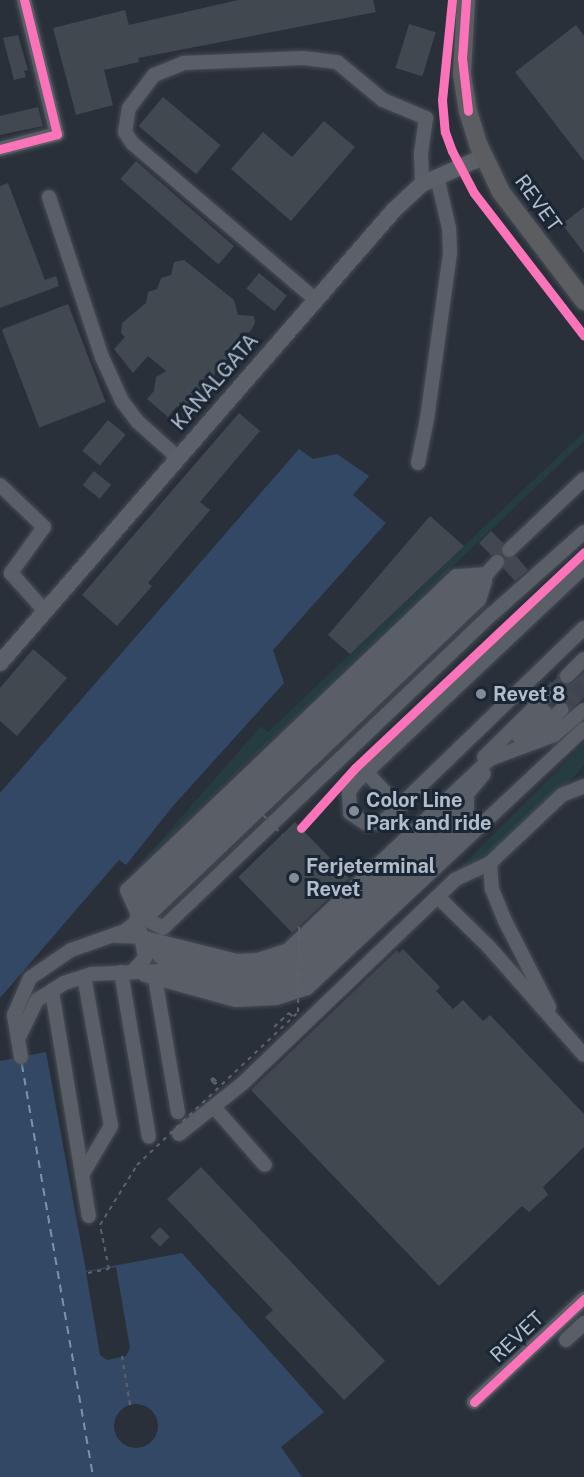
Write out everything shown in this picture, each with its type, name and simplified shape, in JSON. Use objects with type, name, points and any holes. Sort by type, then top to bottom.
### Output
[{"type":"highway","name":"REVET","points":[[466,0],[462,74],[468,111],[483,157],[501,192],[584,301]]},
{"type":"main road","name":"KANALGATA","points":[[0,663],[316,300],[429,180],[483,157]]},
{"type":"street","points":[[0,149],[57,134],[24,0]]},
{"type":"street","points":[[316,300],[132,143],[125,132],[129,108],[154,75],[183,63],[303,58],[337,62],[383,100],[426,118],[421,153],[429,180],[449,228],[450,253],[428,419],[418,463]]},
{"type":"street","points":[[49,197],[102,357],[122,402],[138,422],[177,457]]},
{"type":"street","points":[[509,550],[583,482]]},
{"type":"street","points":[[0,485],[44,527],[11,573],[44,610]]},
{"type":"street","points":[[487,573],[452,572],[123,886],[138,915],[163,928],[509,598],[584,532]]},
{"type":"street","points":[[127,971],[145,958],[138,902],[497,562]]},
{"type":"street","points":[[584,567],[348,792],[350,813],[367,825],[375,824],[399,807],[584,628]]},
{"type":"street","points":[[487,573],[487,609]]},
{"type":"street","points":[[487,573],[479,600],[220,856],[150,914],[138,915],[125,931],[71,950],[30,978],[14,1015],[21,1057],[22,1025],[37,1000],[84,976],[127,971],[160,959],[258,960],[288,950],[490,759],[545,740]]},
{"type":"street","points":[[266,812],[487,609],[509,598]]},
{"type":"street","points":[[567,676],[584,659]]},
{"type":"street","points":[[513,740],[546,696]]},
{"type":"street","points":[[160,959],[237,965],[259,964],[291,954],[496,764],[545,740],[584,710]]},
{"type":"street","points":[[102,938],[173,938],[238,955],[257,954],[285,945],[513,740],[538,713],[553,712],[537,733],[513,740]]},
{"type":"street","points":[[141,937],[160,959],[236,1000],[276,998],[307,988],[584,729]]},
{"type":"street","points":[[367,773],[399,807]]},
{"type":"street","points":[[141,937],[160,959],[235,989],[263,988],[302,975],[467,807],[478,780]]},
{"type":"street","points":[[179,1134],[214,1107],[456,879],[490,863],[562,795],[584,786]]},
{"type":"street","points":[[160,959],[236,975],[261,974],[295,962],[467,807]]},
{"type":"street","points":[[490,863],[492,889],[517,949],[550,1007],[584,1055]]},
{"type":"street","points":[[438,897],[488,946],[584,1055]]},
{"type":"street","points":[[160,959],[178,1112]]},
{"type":"street","points":[[127,971],[149,1137]]},
{"type":"street","points":[[82,1175],[111,1126],[84,976]]},
{"type":"street","points":[[52,991],[89,1216]]},
{"type":"street","points":[[214,1107],[265,1165]]},
{"type":"street","name":"REVET","points":[[474,1402],[584,1299]]},
{"type":"street","points":[[566,1340],[584,1323]]},
{"type":"path","points":[[266,812],[282,835]]},
{"type":"path","points":[[88,1273],[109,1269],[100,1225],[137,1165],[298,1012],[299,926]]},
{"type":"path","points":[[274,1027],[289,1013],[293,1017]]},
{"type":"path","points":[[211,1080],[215,1084]]},
{"type":"path","points":[[122,1356],[130,1405]]},
{"type":"green space","points":[[584,432],[584,441],[134,871],[261,726],[268,732]]},
{"type":"green space","points":[[584,743],[584,765],[575,776],[498,847],[457,871]]},
{"type":"water","points":[[299,449],[313,459],[337,454],[369,476],[353,495],[386,523],[273,650],[284,683],[173,806],[126,865],[119,860],[0,998],[0,793]]},
{"type":"water","points":[[46,1052],[86,1271],[182,1253],[324,1412],[281,1447],[302,1477],[0,1477],[0,1061]]},
{"type":"pier","points":[[116,1267],[130,1348],[126,1356],[107,1360],[100,1355],[86,1272]]},
{"type":"pier","points":[[136,1404],[152,1410],[158,1426],[152,1442],[136,1448],[120,1442],[114,1426],[120,1410]]},
{"type":"building","points":[[238,0],[373,0],[376,12],[138,58],[139,62],[104,70],[113,105],[76,115],[53,28],[125,10],[129,25]]},
{"type":"building","points":[[409,24],[436,32],[422,76],[396,68]]},
{"type":"building","points":[[576,25],[584,36],[584,161],[515,72]]},
{"type":"building","points":[[18,35],[28,70],[24,71],[26,77],[14,80],[3,38]]},
{"type":"building","points":[[163,97],[220,145],[196,174],[139,126]]},
{"type":"building","points":[[38,107],[43,126],[0,135],[0,116]]},
{"type":"building","points":[[324,121],[355,147],[291,221],[231,169],[263,132],[292,157]]},
{"type":"building","points":[[136,161],[234,246],[218,264],[120,179]]},
{"type":"building","points":[[8,183],[45,280],[56,276],[59,286],[0,308],[0,186]]},
{"type":"building","points":[[584,207],[584,253],[562,224]]},
{"type":"building","points":[[184,260],[234,300],[238,315],[254,316],[255,323],[250,332],[244,333],[241,345],[231,348],[228,359],[217,363],[214,376],[204,379],[203,388],[192,394],[188,406],[176,407],[168,417],[147,399],[154,391],[156,377],[166,371],[148,356],[133,373],[114,349],[125,337],[121,333],[122,323],[146,303],[148,292],[157,289],[161,278],[171,275],[174,262]]},
{"type":"building","points":[[259,273],[287,296],[274,311],[246,289]]},
{"type":"building","points":[[68,304],[106,402],[39,427],[2,329]]},
{"type":"building","points":[[239,413],[260,431],[200,502],[210,510],[148,583],[152,586],[117,626],[82,595]]},
{"type":"building","points":[[108,420],[126,435],[100,465],[82,451]]},
{"type":"building","points":[[94,471],[111,485],[100,499],[83,485]]},
{"type":"building","points":[[430,516],[464,546],[350,654],[328,635]]},
{"type":"building","points":[[491,531],[503,543],[501,554],[491,555],[479,543]]},
{"type":"building","points":[[516,556],[528,570],[515,581],[503,568],[505,558]]},
{"type":"building","points":[[33,649],[67,678],[17,736],[0,721],[0,688]]},
{"type":"building","points":[[584,672],[584,698],[570,710],[564,702],[554,704],[554,693],[547,687],[558,677],[561,683],[570,684]]},
{"type":"building","name":"Ferjeterminal Revet","points":[[295,822],[349,878],[292,933],[238,877]]},
{"type":"building","points":[[403,949],[440,987],[436,991],[453,1009],[463,1000],[483,1021],[490,1015],[584,1114],[584,1147],[543,1187],[548,1195],[529,1212],[522,1206],[439,1286],[251,1090],[397,950],[399,953]]},
{"type":"building","points":[[201,1167],[385,1361],[344,1400],[265,1317],[273,1310],[167,1199]]},
{"type":"building","points":[[160,1227],[170,1237],[160,1247],[150,1237]]},
{"type":"ferry route","points":[[22,1064],[93,1477]]},
{"type":"tunnel","points":[[546,696],[567,676]]},
{"type":"tunnel","points":[[561,710],[584,688]]},
{"type":"cycle path","points":[[0,149],[57,134],[24,0]]},
{"type":"cycle path","points":[[452,0],[442,100],[445,132],[452,151],[474,193],[584,336]]},
{"type":"cycle path","points":[[466,0],[462,58],[468,111]]},
{"type":"cycle path","points":[[301,828],[355,768],[584,552]]},
{"type":"cycle path","points":[[474,1402],[584,1299]]},
{"type":"place","name":"Revet 8","points":[[481,694]]},
{"type":"place","name":"Color Line Park and ride","points":[[354,811]]},
{"type":"place","name":"Ferjeterminal Revet","points":[[294,878]]}]
